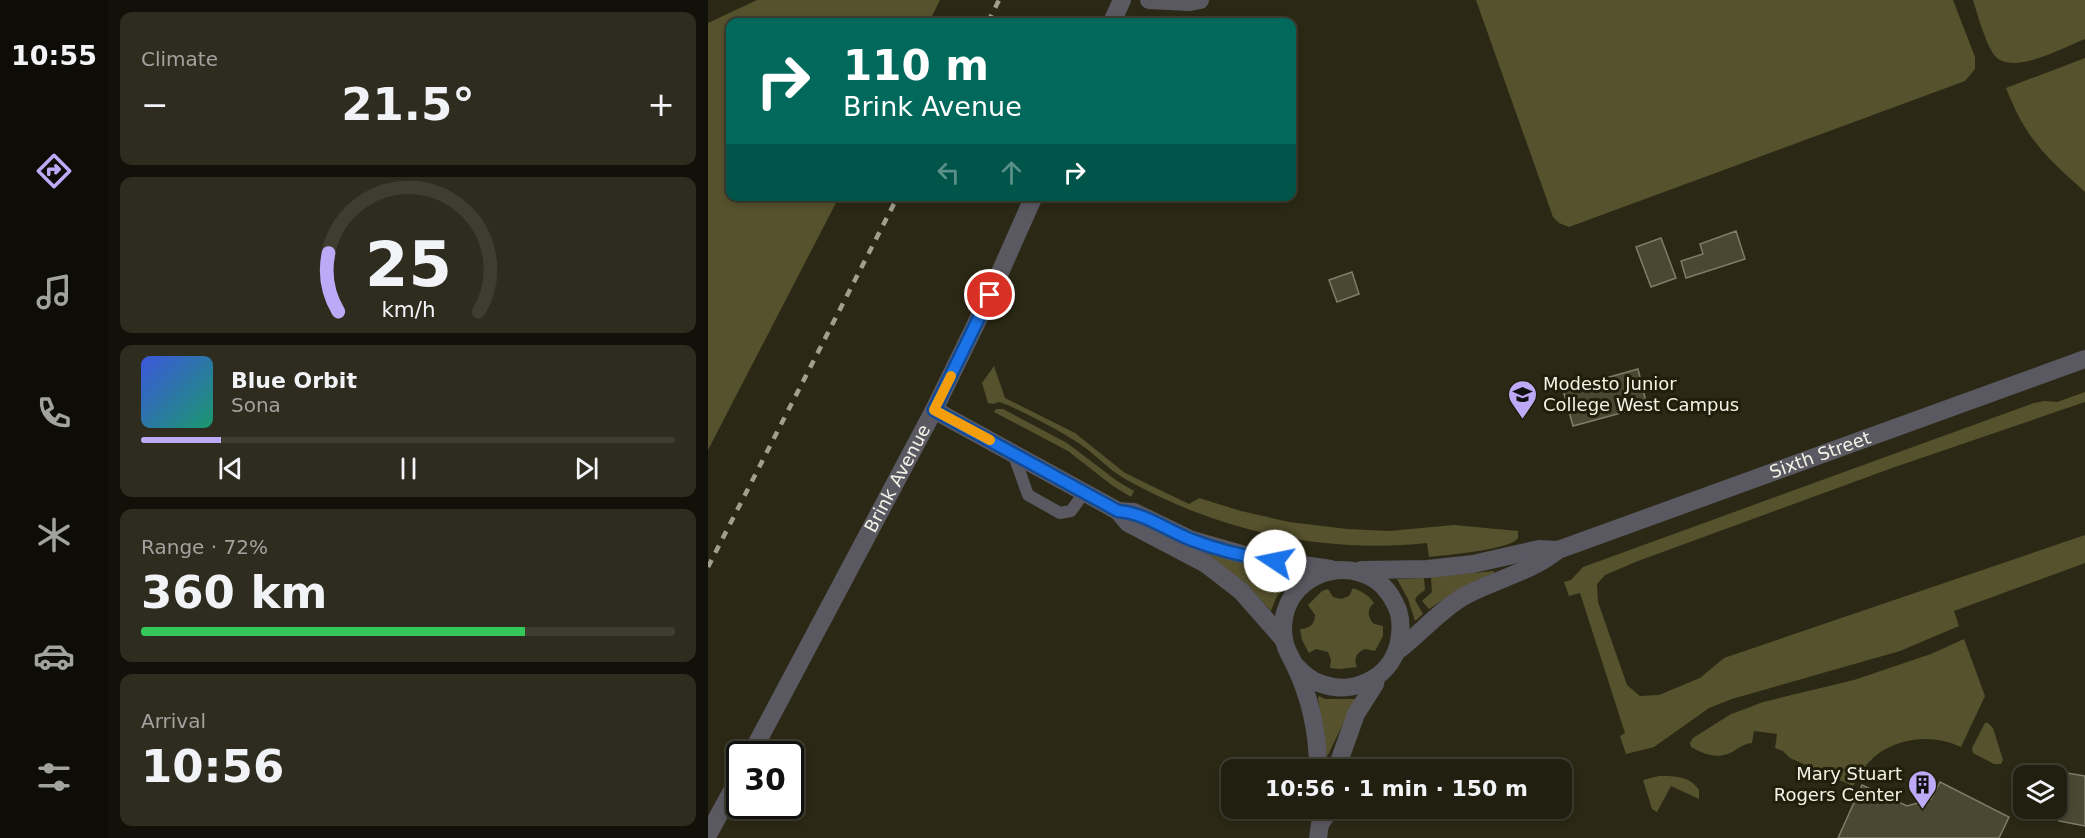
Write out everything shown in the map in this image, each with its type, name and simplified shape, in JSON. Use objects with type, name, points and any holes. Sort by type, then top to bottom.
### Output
[{"type":"street","points":[[1114,18],[1122,0]]},
{"type":"street","points":[[1149,0],[1190,2],[1200,0]]},
{"type":"street","name":"Brink Avenue","points":[[758,741],[934,410],[990,295],[1032,201]]},
{"type":"street","name":"Sixth Street","points":[[1396,652],[1409,643],[1432,619],[1459,600],[1491,583],[1544,562],[1558,550],[2085,359]]},
{"type":"street","points":[[934,410],[1118,511],[1128,523],[1206,564],[1241,591],[1284,640],[1296,666],[1307,694],[1314,722],[1317,759]]},
{"type":"street","points":[[1118,511],[1134,512],[1192,540],[1255,558],[1367,574],[1382,585],[1393,599],[1400,616],[1401,634],[1396,652],[1387,668],[1376,678],[1356,686],[1334,687],[1313,680],[1296,666]]},
{"type":"street","name":"Sixth Street","points":[[1341,569],[1386,571],[1427,569],[1473,564],[1539,549],[1558,550]]},
{"type":"street","points":[[1284,640],[1284,613],[1293,595],[1307,580],[1319,573],[1341,569]]},
{"type":"street","points":[[1340,759],[1351,725],[1375,684],[1376,678]]},
{"type":"street","points":[[708,835],[726,802]]},
{"type":"lane","points":[[1013,453],[1028,495],[1060,513],[1071,511],[1084,493]]},
{"type":"shaded area","points":[[757,0],[940,0],[931,18],[726,18],[726,201],[837,201],[708,450],[708,23]]},
{"type":"shaded area","points":[[1476,0],[1953,0],[1975,57],[1975,69],[1965,81],[1569,227],[1559,223],[1553,217]]},
{"type":"shaded area","points":[[1973,0],[2085,0],[2085,39],[2040,58],[2015,63],[2004,62],[1996,57],[1989,46]]},
{"type":"shaded area","points":[[2085,58],[2085,192],[2038,146],[2021,121],[2006,88]]},
{"type":"shaded area","points":[[994,366],[1005,398],[1075,433],[1125,473],[1189,504],[1199,498],[1289,522],[1347,529],[1389,531],[1454,525],[1518,531],[1518,538],[1513,542],[1491,549],[1429,557],[1427,543],[1388,546],[1349,545],[1272,535],[1234,525],[1162,498],[1121,476],[1080,444],[1054,428],[1008,405],[999,402],[988,403],[982,383]]},
{"type":"shaded area","points":[[2085,392],[2085,402],[1892,468],[1605,575],[1597,584],[1598,602],[1627,685],[1640,696],[1659,695],[1700,678],[1724,658],[2085,535],[2085,563],[1954,611],[1959,626],[1900,651],[1732,699],[1709,708],[1654,747],[1626,754],[1620,736],[1625,733],[1580,593],[1569,596],[1564,582],[1571,580],[1583,567],[2034,403],[2057,402]]},
{"type":"shaded area","points":[[996,409],[1003,409],[1067,443],[1134,491],[1131,497],[1068,451],[994,412]]},
{"type":"shaded area","points":[[1205,553],[1293,574],[1276,598],[1271,611],[1245,583]]},
{"type":"shaded area","points":[[1494,571],[1429,609],[1422,601],[1432,592],[1431,577]]},
{"type":"shaded area","points":[[1424,578],[1425,590],[1415,600],[1423,614],[1415,621],[1408,599],[1397,579]]},
{"type":"shaded area","points":[[1353,588],[1365,594],[1374,603],[1369,610],[1369,616],[1374,624],[1383,626],[1383,636],[1375,651],[1365,649],[1358,654],[1355,661],[1357,667],[1330,668],[1331,660],[1328,652],[1316,649],[1309,653],[1302,640],[1300,629],[1309,627],[1313,623],[1315,615],[1308,605],[1322,591],[1328,589],[1333,597],[1341,599],[1349,596]]},
{"type":"shaded area","points":[[1964,639],[1985,696],[1961,747],[1938,740],[1925,739],[1889,747],[1869,762],[1853,786],[1790,758],[1783,751],[1775,748],[1777,734],[1754,731],[1752,743],[1728,754],[1717,756],[1691,747],[1690,743],[1693,738],[1731,714],[1763,702],[1854,680],[1931,654]]},
{"type":"shaded area","points":[[1319,696],[1325,699],[1355,699],[1327,757],[1318,698]]},
{"type":"shaded area","points":[[1985,723],[1993,728],[2003,760],[2001,764],[1994,764],[1973,753],[1972,748]]},
{"type":"shaded area","points":[[1659,776],[1687,779],[1699,790],[1699,799],[1671,786],[1657,812],[1652,809],[1643,780]]},
{"type":"building","points":[[1736,231],[1745,259],[1686,278],[1681,261],[1703,254],[1700,244]]},
{"type":"building","points":[[1661,238],[1676,278],[1651,287],[1636,247]]},
{"type":"building","points":[[1352,272],[1359,294],[1337,302],[1329,280]]},
{"type":"building","points":[[1638,369],[1647,406],[1573,426],[1563,390]]},
{"type":"building","points":[[2067,773],[2085,776],[2085,826],[2059,821],[2059,819],[2067,819]]},
{"type":"building","name":"Mary Stuart Rogers Center","points":[[1940,782],[2009,817],[1999,838],[1838,838],[1862,785],[1907,806],[1931,799]]},
{"type":"railway","points":[[990,18],[999,0]]},
{"type":"railway","points":[[708,567],[895,201]]},
{"type":"slow traffic","points":[[951,376],[934,410],[990,440]]},
{"type":"place","name":"Modesto Junior College West Campus","points":[[1522,420]]},
{"type":"place","name":"Mary Stuart Rogers Center","points":[[1923,810]]},
{"type":"route","points":[[990,295],[934,410],[1118,511],[1134,512],[1192,540],[1255,558],[1275,561]]}]
